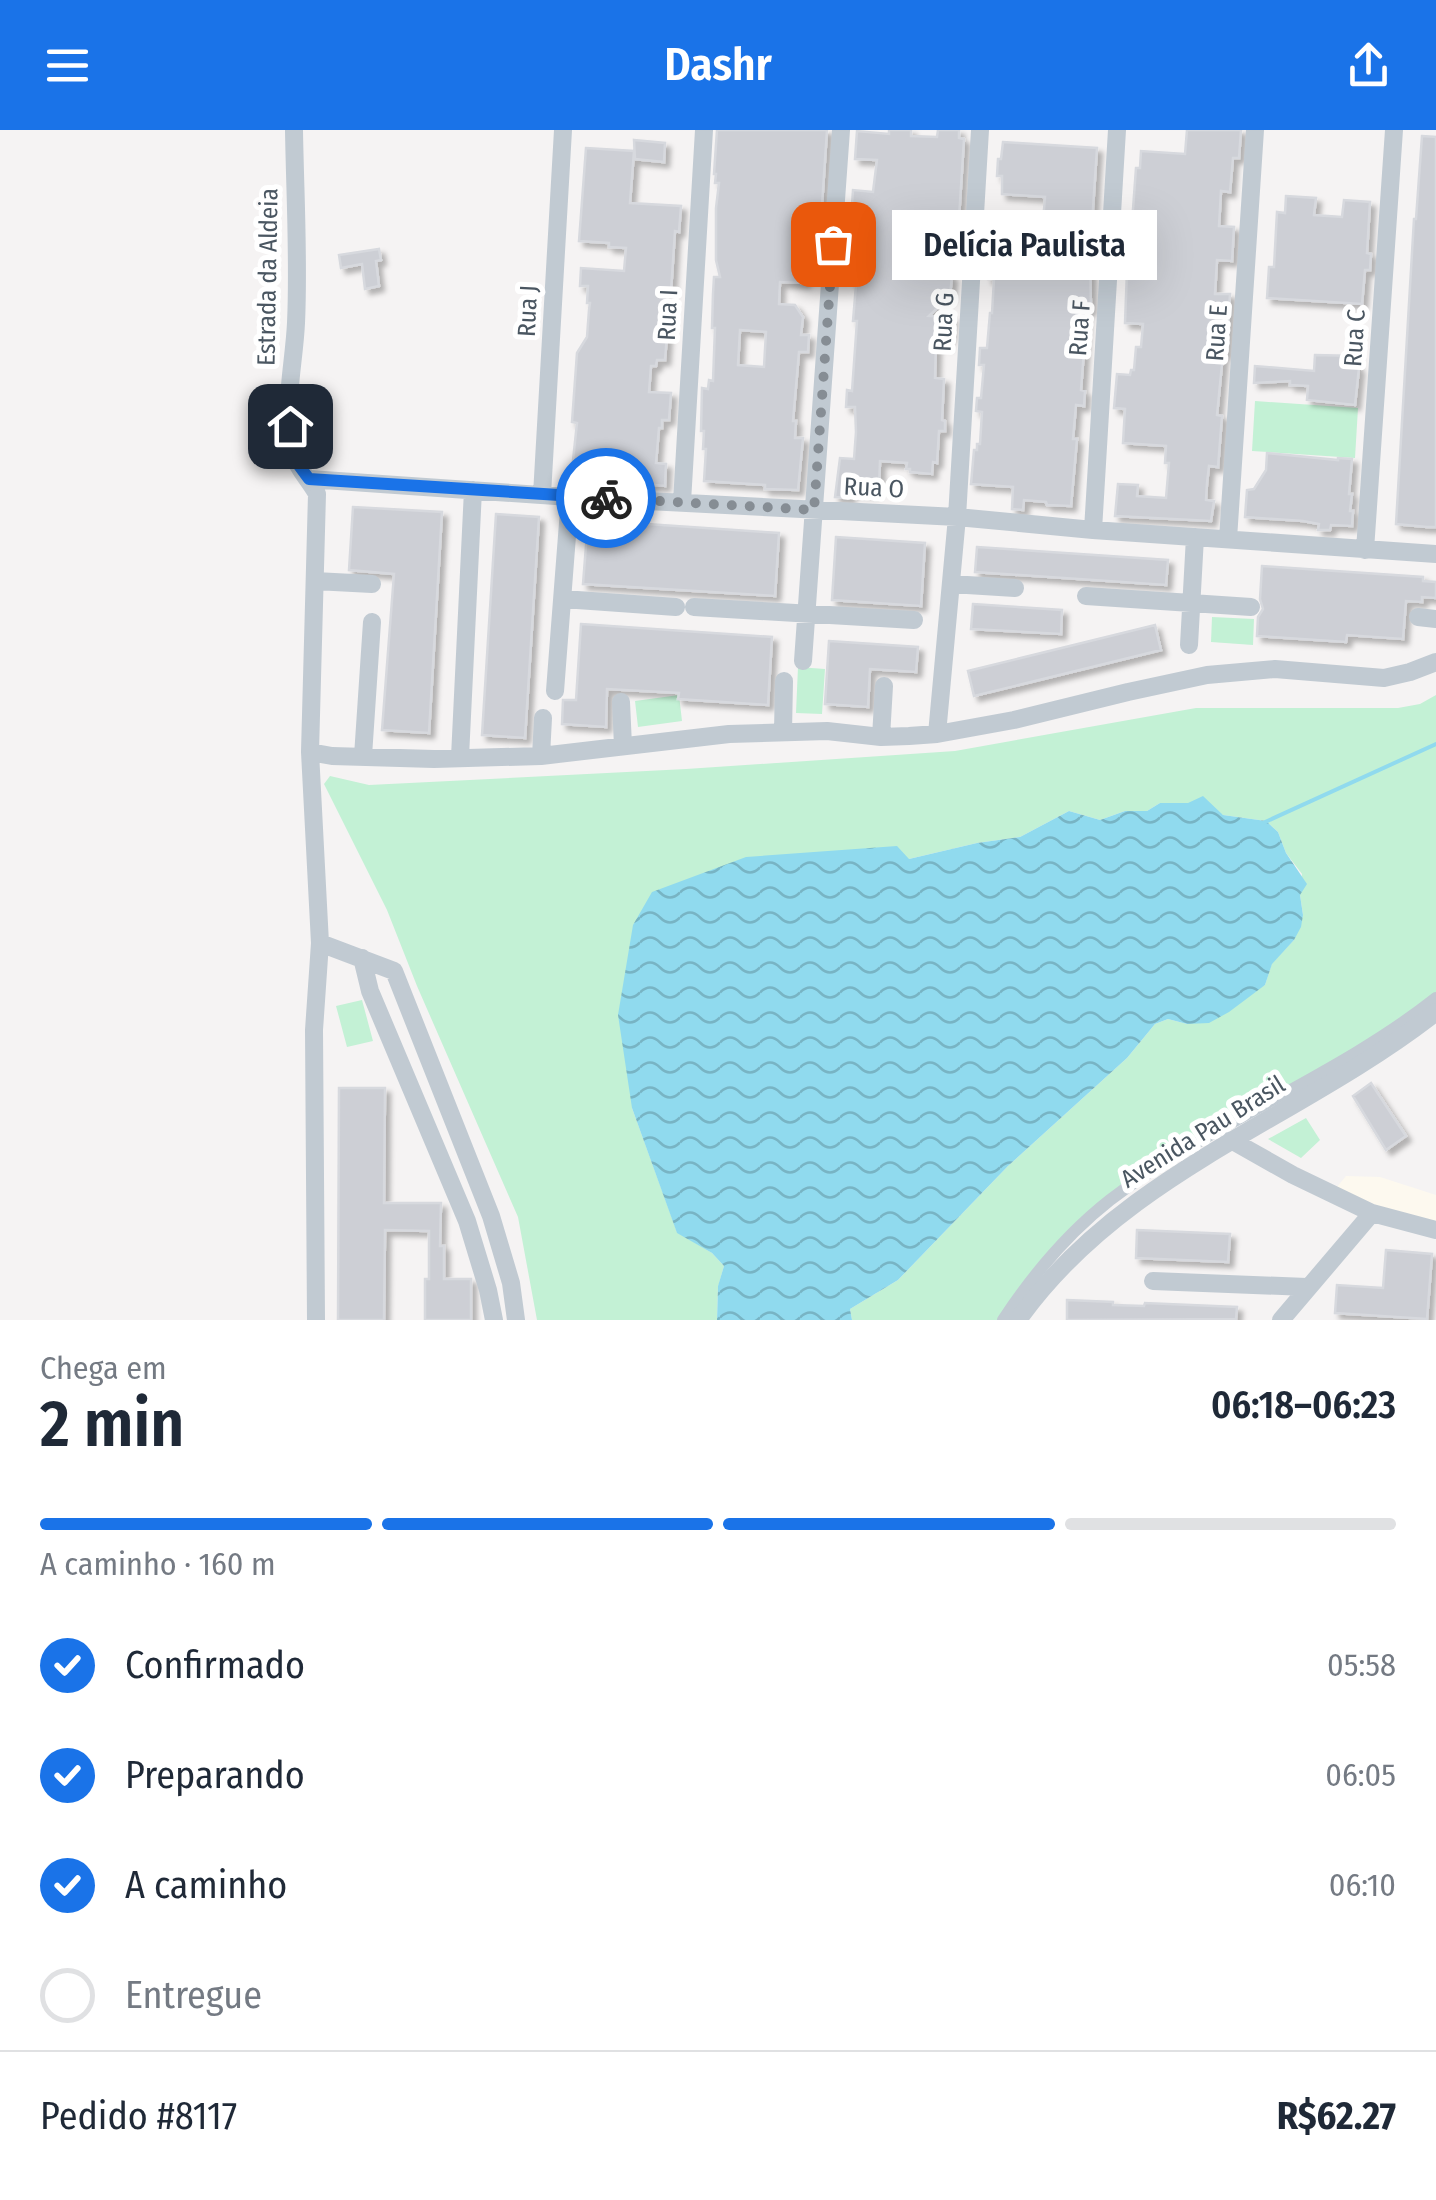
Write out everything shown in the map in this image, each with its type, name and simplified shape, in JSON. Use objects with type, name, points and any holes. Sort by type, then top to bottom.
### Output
[{"type":"street","name":"Estrada da Aldeia","points":[[294,130],[297,256],[290,426],[295,460],[317,494],[310,752],[320,943],[314,1030],[316,1320]]},
{"type":"street","name":"Rua J","points":[[542,495],[563,130]]},
{"type":"street","name":"Rua I","points":[[682,502],[704,130]]},
{"type":"street","points":[[803,661],[841,130]]},
{"type":"street","name":"Rua G","points":[[937,734],[957,518],[980,130]]},
{"type":"street","name":"Rua F","points":[[1092,530],[1117,130]]},
{"type":"street","name":"Rua E","points":[[1228,539],[1255,130]]},
{"type":"street","name":"Rua C","points":[[1365,550],[1394,130]]},
{"type":"street","name":"Rua O","points":[[309,479],[957,518],[1436,554]]},
{"type":"street","points":[[460,757],[473,490]]},
{"type":"street","points":[[555,691],[570,497]]},
{"type":"street","points":[[1189,645],[1195,537]]},
{"type":"street","points":[[315,581],[372,584]]},
{"type":"street","points":[[951,584],[1015,588]]},
{"type":"street","points":[[1086,596],[1251,607]]},
{"type":"street","points":[[562,599],[914,620]]},
{"type":"street","points":[[363,756],[372,622]]},
{"type":"street","points":[[310,752],[434,760],[541,756],[729,734],[937,734],[1207,675],[1275,669],[1384,678],[1436,662]]},
{"type":"street","points":[[783,732],[784,681]]},
{"type":"street","points":[[881,737],[884,686]]},
{"type":"street","points":[[621,702],[623,746]]},
{"type":"street","points":[[541,756],[543,718]]},
{"type":"street","points":[[320,943],[394,972],[491,1216],[516,1320]]},
{"type":"street","points":[[362,958],[370,991],[467,1221],[494,1320]]},
{"type":"street","points":[[1003,1320],[1054,1253],[1108,1201],[1148,1172],[1360,1049],[1436,998]]},
{"type":"street","name":"Avenida Pau Brasil","points":[[1018,1320],[1062,1264],[1143,1197],[1230,1140],[1392,1044],[1436,1012]]},
{"type":"street","points":[[1230,1140],[1293,1176],[1372,1213],[1436,1230]]},
{"type":"street","points":[[1281,1320],[1372,1213]]},
{"type":"street","points":[[1153,1281],[1307,1288]]},
{"type":"shaded area","points":[[1346,1176],[1380,1177],[1436,1195],[1436,1223],[1392,1212],[1336,1188]]},
{"type":"green space","points":[[1255,401],[1358,408],[1355,458],[1252,451]]},
{"type":"green space","points":[[1212,617],[1254,619],[1253,645],[1211,642]]},
{"type":"green space","points":[[798,667],[825,669],[822,714],[796,713]]},
{"type":"green space","points":[[679,695],[682,721],[638,727],[635,701]]},
{"type":"green space","points":[[1436,695],[1436,998],[1149,1173],[1082,1225],[1003,1320],[852,1320],[850,1309],[898,1280],[1008,1166],[1127,1058],[1155,1024],[1168,1019],[1187,1024],[1265,985],[1272,963],[1294,940],[1303,915],[1302,874],[1286,853],[1278,832],[1266,821],[1223,815],[1188,803],[1160,803],[1147,811],[1125,811],[1100,820],[1069,811],[1020,837],[909,859],[632,1108],[677,1232],[712,1253],[724,1266],[718,1287],[717,1320],[537,1320],[518,1217],[387,910],[324,784],[330,776],[369,785],[955,751],[1196,708],[1398,708],[1420,704]]},
{"type":"green space","points":[[362,1000],[373,1041],[347,1047],[336,1006]]},
{"type":"green space","points":[[1306,1118],[1320,1140],[1301,1158],[1268,1139]]},
{"type":"water","points":[[1203,796],[1223,815],[1266,821],[1278,832],[1286,853],[1307,884],[1300,895],[1301,927],[1272,964],[1265,985],[1209,1023],[1187,1024],[1168,1019],[1155,1024],[1127,1058],[1008,1166],[898,1280],[850,1309],[852,1320],[717,1320],[718,1286],[724,1266],[712,1253],[677,1233],[632,1108],[618,1015],[633,925],[652,892],[746,857],[897,846],[909,859],[1020,837],[1069,811],[1100,820],[1125,811],[1147,811],[1160,803],[1188,803]]},
{"type":"building","points":[[717,130],[827,130],[819,250],[810,249],[805,283],[780,282],[779,304],[795,305],[803,317],[801,335],[809,335],[808,352],[799,352],[793,421],[795,438],[803,438],[798,490],[704,481],[702,388],[708,389],[709,380],[713,381],[714,277],[720,277],[716,260],[719,183],[715,183]],"holes":[[[740,330],[766,332],[764,367],[738,365]]]},
{"type":"building","points":[[889,130],[911,130],[911,136],[937,137],[938,130],[959,130],[959,138],[964,139],[958,234],[919,232],[917,257],[949,259],[948,276],[952,276],[950,296],[929,316],[952,317],[947,345],[936,344],[935,378],[944,379],[945,431],[939,431],[937,463],[933,462],[932,474],[910,472],[907,463],[880,461],[879,488],[874,488],[874,493],[850,492],[850,498],[835,497],[840,458],[854,459],[856,432],[855,407],[846,407],[847,390],[852,391],[857,321],[853,321],[856,285],[851,278],[853,190],[873,192],[877,160],[855,159],[857,131],[889,134]]},
{"type":"building","points":[[1187,130],[1241,130],[1230,192],[1221,191],[1219,226],[1234,227],[1232,261],[1217,260],[1215,294],[1230,294],[1217,415],[1222,416],[1218,467],[1209,466],[1207,483],[1206,500],[1214,501],[1211,521],[1115,516],[1118,484],[1138,485],[1137,496],[1166,498],[1166,446],[1123,443],[1125,409],[1114,408],[1117,374],[1130,375],[1136,347],[1141,347],[1143,324],[1125,323],[1127,271],[1133,272],[1135,237],[1131,237],[1136,168],[1140,168],[1141,151],[1185,154]]},
{"type":"building","points":[[1422,136],[1436,137],[1436,527],[1396,524]]},
{"type":"building","points":[[634,140],[665,143],[664,162],[635,159]]},
{"type":"building","points":[[1003,142],[1097,148],[1090,254],[1091,310],[1087,310],[1081,390],[1085,391],[1084,406],[1076,405],[1071,506],[1024,500],[1023,510],[1012,509],[1013,487],[971,484],[974,450],[980,444],[982,412],[976,411],[984,365],[979,365],[980,348],[987,348],[992,313],[994,279],[988,279],[987,244],[998,245],[999,227],[1021,229],[1022,221],[1043,222],[1045,197],[1002,194],[1002,176],[997,176]]},
{"type":"building","points":[[586,148],[634,151],[630,203],[681,206],[663,335],[667,335],[665,360],[657,360],[656,366],[651,366],[649,392],[671,393],[669,420],[662,420],[659,428],[656,463],[666,464],[665,486],[622,482],[623,474],[598,472],[593,473],[592,480],[571,479],[577,423],[572,422],[577,353],[587,337],[590,303],[588,286],[580,286],[581,268],[624,271],[626,248],[579,241]]},
{"type":"building","points":[[1286,196],[1316,198],[1314,215],[1342,217],[1344,200],[1370,202],[1370,270],[1365,270],[1362,304],[1267,298],[1269,267],[1274,267],[1277,212],[1285,213]]},
{"type":"building","points":[[379,249],[379,286],[365,289],[362,264],[341,268],[339,255]]},
{"type":"building","points":[[1315,355],[1357,356],[1355,405],[1307,400],[1308,386],[1290,385],[1290,381],[1254,383],[1255,366],[1314,371]]},
{"type":"building","points":[[1267,453],[1352,459],[1352,526],[1331,525],[1330,530],[1318,530],[1319,524],[1303,521],[1245,517],[1247,490],[1254,489],[1266,470]]},
{"type":"building","points":[[353,507],[442,512],[429,733],[382,730],[394,574],[349,570]]},
{"type":"building","points":[[496,514],[539,517],[525,738],[482,735]]},
{"type":"building","points":[[588,520],[779,533],[775,596],[583,584]]},
{"type":"building","points":[[836,537],[925,543],[921,606],[832,600]]},
{"type":"building","points":[[977,547],[1168,560],[1166,585],[975,572]]},
{"type":"building","points":[[1262,566],[1423,577],[1423,581],[1436,582],[1436,598],[1406,601],[1403,639],[1347,635],[1346,642],[1257,636],[1258,617],[1263,609]]},
{"type":"building","points":[[973,604],[1062,610],[1061,634],[971,629]]},
{"type":"building","points":[[581,624],[772,637],[768,705],[678,699],[679,693],[607,689],[606,727],[562,724],[563,700],[576,700]]},
{"type":"building","points":[[1155,625],[1161,650],[974,696],[968,671]]},
{"type":"building","points":[[829,641],[918,647],[916,672],[870,669],[868,707],[825,704]]},
{"type":"building","points":[[1371,1083],[1406,1136],[1386,1150],[1353,1096]]},
{"type":"building","points":[[339,1088],[385,1088],[384,1203],[441,1203],[444,1279],[471,1279],[471,1320],[425,1320],[429,1231],[385,1230],[384,1320],[338,1320]]},
{"type":"building","points":[[1137,1230],[1230,1234],[1228,1262],[1136,1258]]},
{"type":"building","points":[[1386,1250],[1432,1254],[1427,1319],[1335,1313],[1337,1285],[1383,1288]]},
{"type":"building","points":[[1067,1300],[1113,1305],[1237,1307],[1236,1319],[1067,1320]]},
{"type":"waterway","points":[[1263,823],[1436,744]]},
{"type":"way so far","points":[[606,498],[814,510],[833,244]]},
{"type":"place","name":"Delícia Paulista","points":[[833,244]]},
{"type":"route","points":[[290,426],[295,460],[309,479],[606,498]]}]
